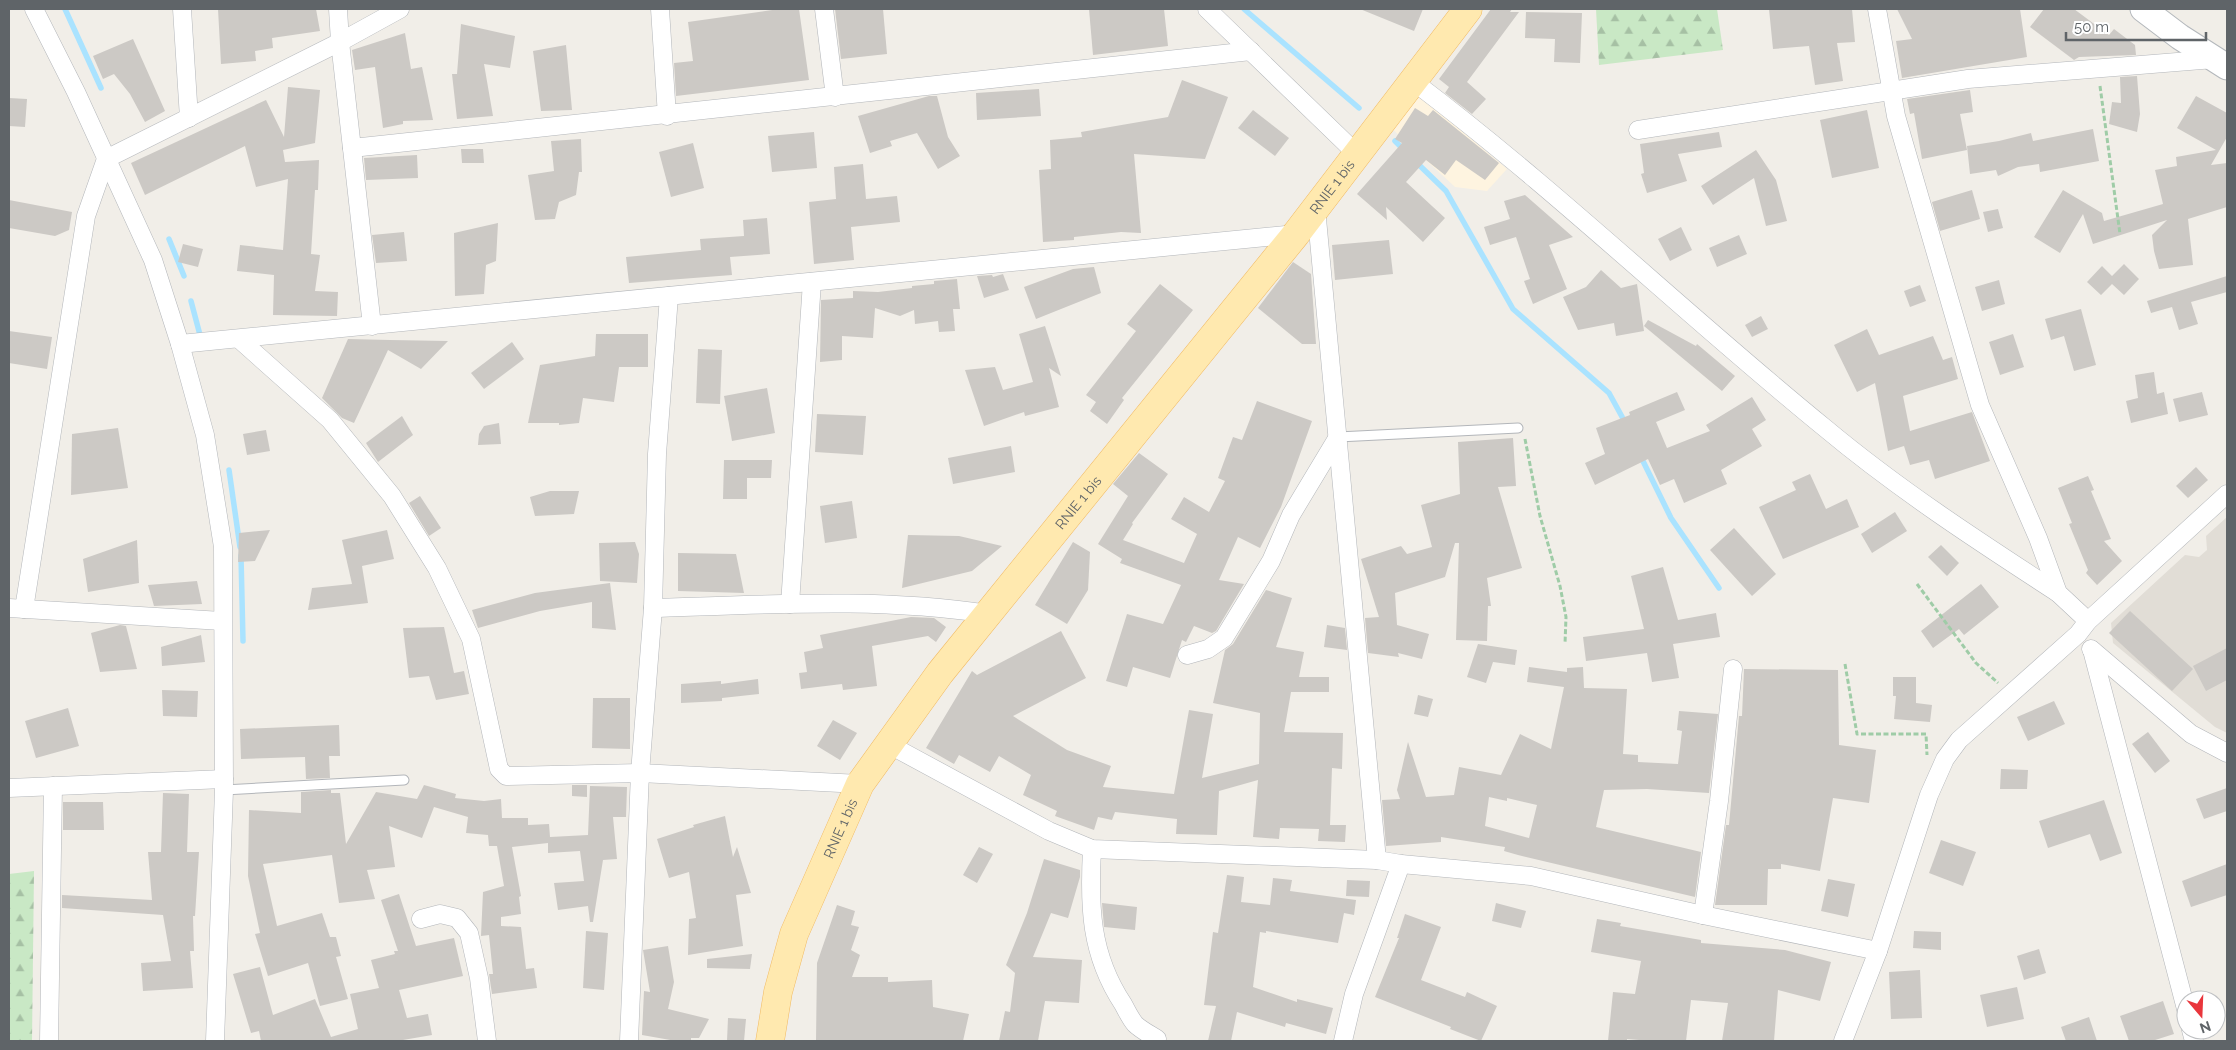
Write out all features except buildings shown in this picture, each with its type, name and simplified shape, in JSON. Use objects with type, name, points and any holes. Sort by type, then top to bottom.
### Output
[{"type":"main road","name":"RNIE 1 bis","points":[[770,1041],[778,992],[794,934],[834,839],[860,784],[940,673],[1296,234],[1468,9]]},
{"type":"main road","points":[[2143,9],[2180,37],[2221,63]]},
{"type":"street","points":[[34,9],[154,260],[205,435],[223,547],[224,784],[215,1041]]},
{"type":"street","points":[[182,9],[189,118]]},
{"type":"street","points":[[338,9],[340,42],[372,326]]},
{"type":"street","points":[[222,621],[16,608],[86,216],[106,158],[340,42],[400,9]]},
{"type":"street","points":[[660,9],[667,116]]},
{"type":"street","points":[[824,9],[835,97]]},
{"type":"street","points":[[1207,9],[1358,155]]},
{"type":"street","points":[[1877,9],[1898,125],[1980,405],[2038,538],[2058,593],[2083,628],[2092,650],[2181,990]]},
{"type":"street","points":[[352,148],[667,116],[1251,51]]},
{"type":"street","points":[[1638,130],[1968,79],[2098,68],[2221,63]]},
{"type":"street","points":[[1414,82],[1479,131],[1826,429],[1942,516],[2058,593]]},
{"type":"street","points":[[1316,208],[1377,860]]},
{"type":"street","points":[[180,344],[1296,234]]},
{"type":"street","points":[[790,604],[812,282]]},
{"type":"street","points":[[628,1041],[640,773],[653,608],[656,454],[669,296]]},
{"type":"street","points":[[239,339],[330,420],[392,496],[437,568],[471,639],[499,768],[506,776],[640,773],[860,784]]},
{"type":"street","points":[[1187,655],[1208,649],[1224,638],[1271,561],[1291,515],[1338,437]]},
{"type":"street","points":[[1843,1041],[1878,951],[1929,796],[1945,759],[1959,740],[2012,695],[2227,494]]},
{"type":"street","points":[[653,608],[790,604],[881,604],[941,607],[988,614]]},
{"type":"street","points":[[2092,650],[2190,734],[2227,752]]},
{"type":"street","points":[[1703,915],[1719,801],[1733,669]]},
{"type":"street","points":[[888,744],[1048,831],[1092,848],[1377,860],[1531,876],[1703,915],[1878,951]]},
{"type":"street","points":[[9,788],[224,784]]},
{"type":"street","points":[[49,1041],[53,786]]},
{"type":"street","points":[[1092,848],[1090,886],[1093,929],[1098,950],[1109,981],[1136,1025],[1158,1039]]},
{"type":"street","points":[[1343,1041],[1354,994],[1402,864]]},
{"type":"street","points":[[421,919],[440,914],[457,918],[469,933],[480,986],[487,1041]]},
{"type":"lane","points":[[1338,437],[1518,428]]},
{"type":"lane","points":[[224,784],[404,780]]},
{"type":"path","points":[[2098,68],[2120,234]]},
{"type":"path","points":[[1518,428],[1527,442],[1540,516],[1560,586],[1566,617],[1565,644]]},
{"type":"path","points":[[1917,584],[1976,663],[2012,695]]},
{"type":"path","points":[[1845,664],[1857,734],[1926,734],[1927,760]]},
{"type":"shaded area","points":[[1417,94],[1507,169],[1487,191],[1455,187],[1390,127]]},
{"type":"shaded area","points":[[2227,517],[2227,733],[2215,727],[2113,643],[2111,623],[2185,555],[2199,557],[2207,550],[2206,536]]},
{"type":"green space","points":[[1596,9],[1717,9],[1723,50],[1599,65]]},
{"type":"green space","points":[[34,871],[32,1041],[9,1040],[9,874]]},
{"type":"waterway","points":[[65,9],[101,88]]},
{"type":"waterway","points":[[1244,9],[1359,108]]},
{"type":"waterway","points":[[1395,141],[1404,150]]},
{"type":"waterway","points":[[1416,162],[1446,191],[1513,309],[1609,393],[1626,424]]},
{"type":"waterway","points":[[169,239],[184,276]]},
{"type":"waterway","points":[[191,301],[200,335]]},
{"type":"waterway","points":[[1640,455],[1671,518],[1719,588]]},
{"type":"waterway","points":[[229,470],[240,547]]},
{"type":"waterway","points":[[241,556],[243,641]]}]
